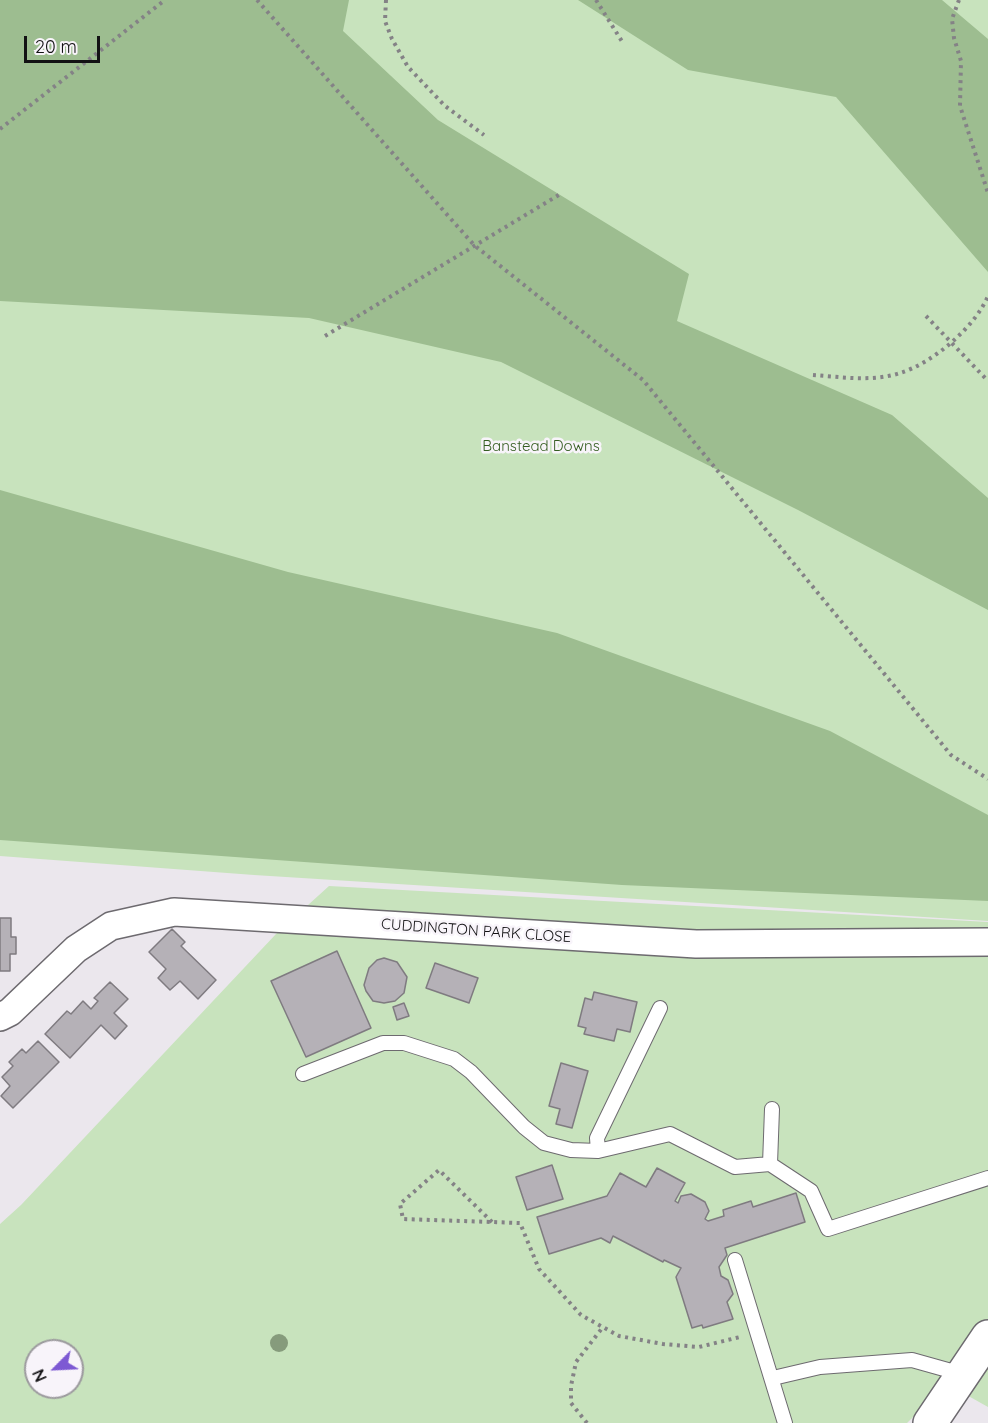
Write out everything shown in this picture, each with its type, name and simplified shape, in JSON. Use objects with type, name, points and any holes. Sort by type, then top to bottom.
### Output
[{"type":"street","name":"CUDDINGTON PARK CLOSE","points":[[0,1017],[10,1012],[76,949],[111,926],[174,912],[696,945],[988,942]]},
{"type":"street","points":[[930,1423],[988,1338]]},
{"type":"lane","points":[[598,1151],[597,1138],[660,1008]]},
{"type":"lane","points":[[303,1074],[383,1043],[404,1043],[454,1059],[471,1072],[524,1127],[544,1143],[571,1150],[598,1151],[670,1134],[735,1167],[770,1164],[811,1191],[828,1229],[988,1178]]},
{"type":"lane","points":[[770,1164],[772,1109]]},
{"type":"lane","points":[[735,1260],[785,1423]]},
{"type":"lane","points":[[773,1378],[820,1367],[912,1360],[964,1374]]},
{"type":"path","points":[[0,129],[165,0]]},
{"type":"path","points":[[257,0],[474,245],[643,380],[951,755],[988,779]]},
{"type":"path","points":[[386,0],[385,21],[408,67],[445,106],[484,135]]},
{"type":"path","points":[[597,0],[623,44]]},
{"type":"path","points":[[959,0],[952,18],[954,38],[961,61],[960,106],[988,193]]},
{"type":"path","points":[[325,336],[562,193]]},
{"type":"path","points":[[813,375],[865,378],[900,373],[925,361],[952,342],[982,311],[988,296]]},
{"type":"path","points":[[926,316],[988,381]]},
{"type":"path","points":[[492,1222],[439,1170],[400,1204],[403,1219],[520,1223],[539,1269],[581,1315],[619,1336],[663,1344],[699,1347],[758,1332]]},
{"type":"path","points":[[587,1423],[571,1404],[571,1386],[576,1362],[603,1327]]},
{"type":"green space","name":"Banstead Downs","points":[[0,0],[988,0],[988,921],[254,875],[0,856]]},
{"type":"green space","points":[[0,0],[349,0],[343,31],[438,120],[689,274],[677,321],[892,415],[988,498],[988,610],[798,510],[501,362],[309,318],[0,301]]},
{"type":"green space","points":[[578,0],[942,0],[988,39],[988,272],[836,97],[688,70]]},
{"type":"green space","points":[[0,490],[288,572],[557,633],[830,731],[988,815],[988,901],[622,885],[0,840]]},
{"type":"green space","points":[[329,886],[988,922],[988,1407],[947,1384],[907,1423],[0,1423],[0,1224],[21,1205],[276,934]]},
{"type":"building","points":[[0,918],[11,918],[11,937],[16,937],[16,954],[10,954],[10,971],[0,971]]},
{"type":"building","points":[[172,929],[185,942],[181,946],[216,980],[198,999],[180,981],[170,990],[158,978],[166,969],[149,952]]},
{"type":"building","points":[[337,951],[371,1028],[306,1057],[271,981]]},
{"type":"building","points":[[384,958],[397,962],[407,977],[404,993],[395,1001],[384,1003],[373,1001],[364,985],[369,968],[377,960]]},
{"type":"building","points":[[435,963],[478,978],[469,1003],[426,988]]},
{"type":"building","points":[[110,982],[128,999],[114,1013],[127,1026],[115,1039],[101,1025],[70,1058],[45,1034],[67,1011],[71,1014],[83,1001],[91,1009],[98,1001],[94,998]]},
{"type":"building","points":[[594,992],[637,1002],[630,1032],[617,1029],[614,1041],[584,1034],[586,1028],[578,1026],[585,998],[592,1000]]},
{"type":"building","points":[[404,1003],[409,1016],[397,1020],[393,1007]]},
{"type":"building","points":[[38,1041],[59,1062],[13,1108],[1,1096],[10,1086],[2,1077],[13,1066],[9,1062],[22,1049],[26,1053]]},
{"type":"building","points":[[561,1063],[588,1071],[572,1128],[556,1124],[560,1109],[549,1106]]},
{"type":"building","points":[[552,1165],[563,1199],[527,1210],[516,1177]]},
{"type":"building","points":[[657,1168],[685,1183],[675,1201],[678,1203],[681,1196],[691,1194],[705,1202],[709,1211],[705,1219],[708,1221],[724,1216],[723,1210],[751,1201],[753,1207],[796,1193],[805,1222],[725,1248],[727,1255],[719,1267],[721,1276],[728,1280],[733,1294],[727,1302],[733,1319],[703,1328],[702,1325],[692,1328],[676,1277],[681,1268],[664,1260],[663,1262],[613,1236],[610,1243],[601,1238],[549,1254],[537,1217],[607,1196],[620,1173],[646,1187]]}]
